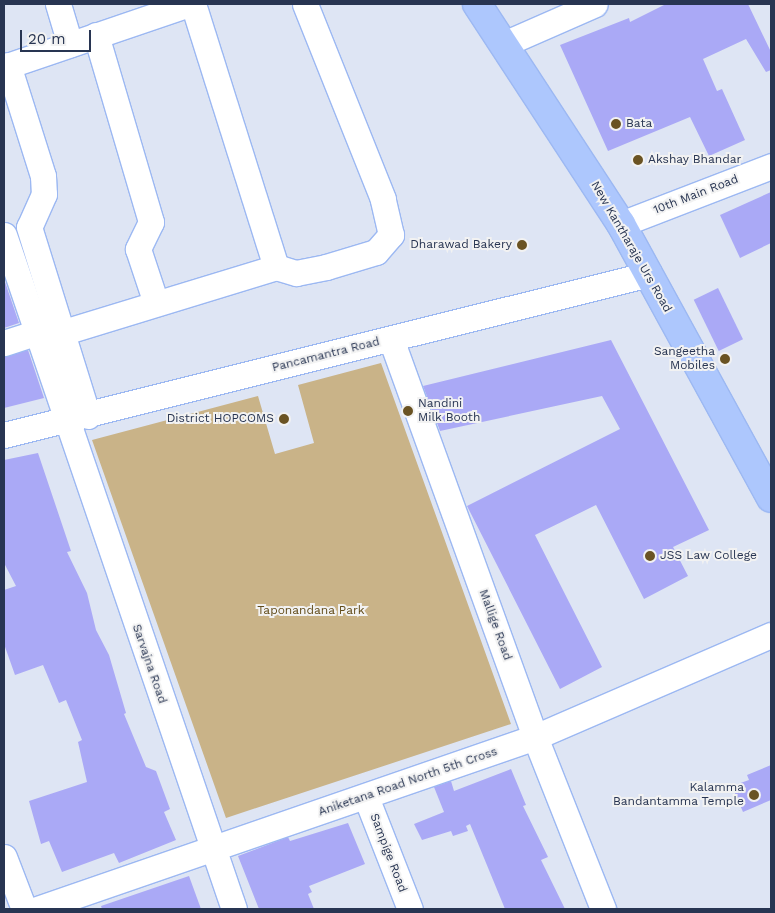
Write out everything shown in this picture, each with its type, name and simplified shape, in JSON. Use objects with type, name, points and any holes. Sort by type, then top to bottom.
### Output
[{"type":"main road","name":"New Kantharaje Urs Road","points":[[477,4],[621,224],[771,498]]},
{"type":"street","points":[[58,4],[70,44]]},
{"type":"street","points":[[77,418],[64,332],[29,227],[44,194],[43,176],[6,66],[189,4]]},
{"type":"street","points":[[193,4],[276,266]]},
{"type":"street","points":[[64,332],[276,266],[296,273],[326,267],[376,252],[391,235],[383,199],[305,4]]},
{"type":"street","points":[[504,44],[595,4]]},
{"type":"street","points":[[96,35],[151,222],[138,249],[156,303]]},
{"type":"street","name":"10th Main Road","points":[[621,224],[771,166]]},
{"type":"street","points":[[4,235],[38,332],[77,418]]},
{"type":"street","name":"Pancamantra Road","points":[[4,435],[648,274]]},
{"type":"street","points":[[4,343],[38,332]]},
{"type":"street","name":"Mallige Road","points":[[391,338],[535,737],[603,909]]},
{"type":"street","name":"Sarvajna Road","points":[[77,418],[213,851],[234,909]]},
{"type":"street","name":"Aniketana Road North 5th Cross","points":[[37,909],[213,851],[535,737],[771,635]]},
{"type":"street","name":"Sampige Road","points":[[366,797],[410,909]]},
{"type":"street","points":[[4,856],[24,909]]},
{"type":"green space","name":"Taponandana Park","points":[[381,363],[511,724],[226,818],[92,440],[258,396],[275,454],[314,443],[298,385]]},
{"type":"building","points":[[666,4],[748,4],[771,52],[771,70],[766,72],[746,39],[703,59],[717,91],[722,89],[745,140],[709,156],[690,117],[608,151],[560,45],[629,18],[630,22]]},
{"type":"building","points":[[771,192],[771,243],[740,258],[720,215]]},
{"type":"building","points":[[4,279],[19,323],[4,328]]},
{"type":"building","points":[[718,288],[743,339],[719,351],[694,300]]},
{"type":"building","points":[[611,340],[709,530],[673,547],[688,576],[644,599],[596,505],[535,535],[602,667],[560,689],[467,506],[620,429],[602,396],[440,431],[423,386]]},
{"type":"building","points":[[28,350],[44,398],[4,408],[4,357]]},
{"type":"building","points":[[38,453],[71,551],[67,552],[87,593],[96,630],[109,655],[126,713],[124,714],[146,767],[156,771],[170,809],[164,812],[176,840],[119,863],[114,853],[62,872],[49,841],[41,844],[29,801],[87,782],[78,742],[82,740],[66,700],[59,703],[43,665],[15,675],[4,644],[4,590],[16,586],[4,563],[4,460]]},
{"type":"building","name":"Kalamma Bandantamma Temple","points":[[771,765],[771,800],[743,812],[732,786],[749,780],[747,775]]},
{"type":"building","points":[[511,769],[526,805],[523,806],[548,857],[541,860],[565,909],[505,909],[470,824],[466,826],[468,831],[453,836],[451,831],[422,840],[414,824],[444,812],[434,787],[451,781],[454,791]]},
{"type":"building","points":[[348,823],[365,864],[309,886],[312,892],[308,894],[314,909],[259,909],[238,856],[288,837],[290,841]]},
{"type":"building","points":[[189,876],[201,909],[102,909],[101,906]]},
{"type":"place","name":"Bata","points":[[616,124]]},
{"type":"place","name":"Akshay Bhandar","points":[[638,160]]},
{"type":"place","name":"Dharawad Bakery","points":[[522,245]]},
{"type":"place","name":"Sangeetha Mobiles","points":[[725,359]]},
{"type":"place","name":"Nandini Milk Booth","points":[[408,411]]},
{"type":"place","name":"District HOPCOMS","points":[[284,419]]},
{"type":"place","name":"JSS Law College","points":[[650,556]]},
{"type":"place","name":"Kalamma Bandantamma Temple","points":[[754,795]]}]
